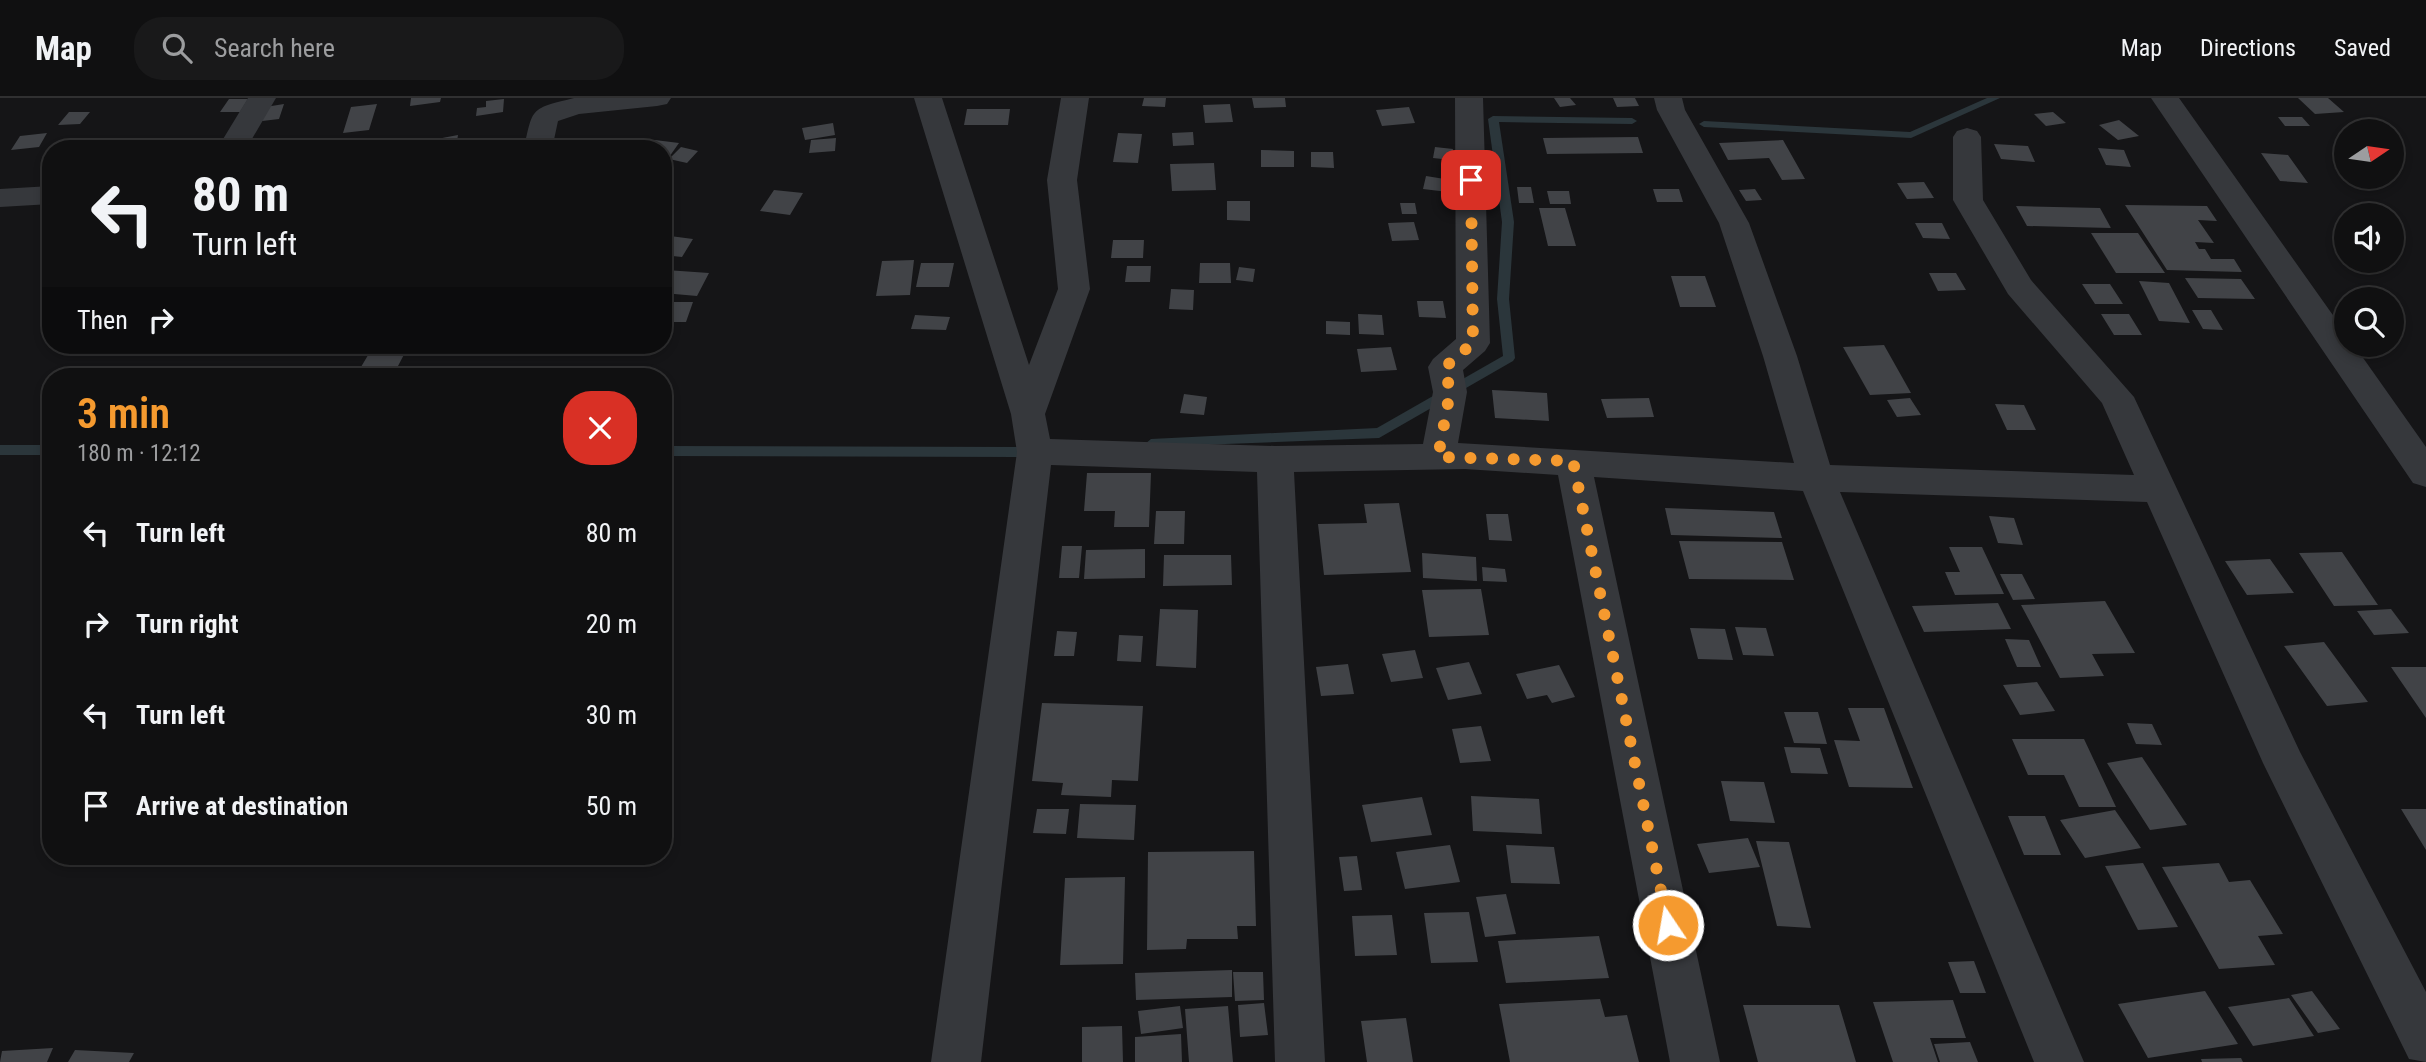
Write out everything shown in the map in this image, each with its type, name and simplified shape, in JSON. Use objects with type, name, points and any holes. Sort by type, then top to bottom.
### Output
[{"type":"street","points":[[236,140],[262,98]]},
{"type":"street","points":[[540,140],[545,116],[576,106],[657,98]]},
{"type":"street","points":[[928,98],[1032,433]]},
{"type":"street","points":[[956,1062],[1032,433],[1074,289],[1062,180],[1075,98]]},
{"type":"street","points":[[1438,457],[1450,392],[1445,367],[1473,343],[1469,98]]},
{"type":"street","points":[[1668,98],[1671,110],[1734,223],[1780,356],[1816,478],[2059,1062]]},
{"type":"street","points":[[2165,98],[2421,458]]},
{"type":"street","points":[[1967,137],[1968,200],[2019,287],[2117,397],[2284,763],[2426,1042]]},
{"type":"street","points":[[0,198],[42,196]]},
{"type":"street","points":[[1032,433],[1275,459],[1438,457],[1573,461],[1816,478],[2159,489]]},
{"type":"street","points":[[1275,459],[1300,1062]]},
{"type":"street","points":[[1573,461],[1695,1062]]},
{"type":"building","points":[[411,98],[441,98],[440,102],[410,106]]},
{"type":"building","points":[[1144,98],[1166,98],[1165,107],[1142,106]]},
{"type":"building","points":[[1252,98],[1285,98],[1286,107],[1254,108]]},
{"type":"building","points":[[1554,98],[1570,98],[1576,105],[1560,107]]},
{"type":"building","points":[[1613,98],[1635,98],[1639,106],[1617,107]]},
{"type":"building","points":[[2298,98],[2328,98],[2344,112],[2315,114]]},
{"type":"building","points":[[229,99],[248,99],[240,112],[220,112]]},
{"type":"building","points":[[504,99],[503,112],[476,116],[477,108],[486,107],[486,101]]},
{"type":"building","points":[[284,104],[279,119],[254,122],[259,108]]},
{"type":"building","points":[[377,104],[369,130],[343,133],[351,107]]},
{"type":"building","points":[[1230,104],[1233,122],[1205,123],[1203,105]]},
{"type":"building","points":[[1409,107],[1415,123],[1382,126],[1376,110]]},
{"type":"building","points":[[967,109],[1010,109],[1008,125],[964,125]]},
{"type":"building","points":[[69,112],[90,112],[80,124],[58,125]]},
{"type":"building","points":[[2053,112],[2066,123],[2046,126],[2034,114]]},
{"type":"building","points":[[2278,117],[2302,117],[2310,126],[2285,126]]},
{"type":"building","points":[[2119,120],[2139,136],[2118,140],[2099,125]]},
{"type":"building","points":[[833,123],[835,135],[805,140],[802,128]]},
{"type":"building","points":[[1193,132],[1194,145],[1173,146],[1172,133]]},
{"type":"building","points":[[47,133],[39,147],[11,150],[20,136]]},
{"type":"building","points":[[1118,133],[1142,134],[1138,163],[1113,162]]},
{"type":"building","points":[[458,135],[457,140],[437,139]]},
{"type":"building","points":[[1638,137],[1643,153],[1547,154],[1543,138]]},
{"type":"building","points":[[836,138],[835,151],[809,153],[811,140]]},
{"type":"building","points":[[1783,140],[1805,179],[1782,180],[1769,158],[1728,160],[1719,143]]},
{"type":"building","points":[[672,142],[679,143],[672,153]]},
{"type":"building","points":[[1994,144],[2028,146],[2035,162],[2001,159]]},
{"type":"building","points":[[681,147],[698,151],[687,163],[672,160],[672,156]]},
{"type":"building","points":[[1435,147],[1453,149],[1451,160],[1433,158]]},
{"type":"building","points":[[2098,148],[2124,150],[2131,167],[2106,165]]},
{"type":"building","points":[[1261,150],[1294,151],[1294,167],[1261,167]]},
{"type":"building","points":[[1311,152],[1333,152],[1334,168],[1311,167]]},
{"type":"building","points":[[2261,153],[2288,155],[2308,183],[2280,181]]},
{"type":"building","points":[[1214,163],[1216,190],[1172,191],[1170,164]]},
{"type":"building","points":[[1426,176],[1451,180],[1448,192],[1423,189]]},
{"type":"building","points":[[1924,182],[1934,198],[1907,199],[1897,183]]},
{"type":"building","points":[[1517,187],[1531,187],[1534,203],[1519,203]]},
{"type":"building","points":[[1653,189],[1679,189],[1683,202],[1657,202]]},
{"type":"building","points":[[1755,189],[1762,200],[1746,201],[1739,190]]},
{"type":"building","points":[[774,190],[803,193],[790,215],[760,211]]},
{"type":"building","points":[[1547,191],[1569,191],[1571,204],[1550,204]]},
{"type":"building","points":[[1227,201],[1250,201],[1250,221],[1227,220]]},
{"type":"building","points":[[1400,203],[1415,203],[1417,214],[1402,214]]},
{"type":"building","points":[[2125,205],[2207,206],[2217,221],[2198,220],[2214,243],[2195,242],[2199,249],[2205,249],[2211,259],[2234,259],[2242,272],[2167,270]]},
{"type":"building","points":[[2016,206],[2100,208],[2111,228],[2027,226]]},
{"type":"building","points":[[1539,208],[1565,208],[1576,246],[1548,246]]},
{"type":"building","points":[[1414,222],[1419,240],[1392,241],[1388,223]]},
{"type":"building","points":[[1915,223],[1942,223],[1950,239],[1923,238]]},
{"type":"building","points":[[2091,233],[2138,233],[2165,273],[2116,273]]},
{"type":"building","points":[[672,236],[693,239],[682,257],[672,256]]},
{"type":"building","points":[[1113,240],[1144,240],[1143,258],[1111,258]]},
{"type":"building","points":[[914,260],[910,295],[876,296],[882,261]]},
{"type":"building","points":[[921,263],[954,263],[949,287],[916,287]]},
{"type":"building","points":[[1200,263],[1230,263],[1231,283],[1199,283]]},
{"type":"building","points":[[1127,266],[1151,266],[1150,282],[1125,282]]},
{"type":"building","points":[[1239,267],[1255,269],[1253,282],[1236,280]]},
{"type":"building","points":[[672,270],[709,273],[697,296],[672,294]]},
{"type":"building","points":[[1929,273],[1956,273],[1966,290],[1938,291]]},
{"type":"building","points":[[1671,276],[1705,276],[1716,307],[1680,307]]},
{"type":"building","points":[[2185,278],[2241,279],[2255,299],[2198,298]]},
{"type":"building","points":[[2139,281],[2169,283],[2190,323],[2159,321]]},
{"type":"building","points":[[2082,284],[2110,284],[2123,304],[2095,304]]},
{"type":"building","points":[[1171,289],[1194,290],[1193,310],[1169,309]]},
{"type":"building","points":[[1417,301],[1443,301],[1446,318],[1419,317]]},
{"type":"building","points":[[672,302],[693,302],[686,322],[672,322]]},
{"type":"building","points":[[2192,310],[2211,310],[2223,330],[2203,329]]},
{"type":"building","points":[[1358,314],[1382,315],[1384,335],[1359,334]]},
{"type":"building","points":[[2101,314],[2129,314],[2142,335],[2114,335]]},
{"type":"building","points":[[915,315],[950,317],[946,330],[911,329]]},
{"type":"building","points":[[1326,321],[1350,322],[1350,335],[1326,334]]},
{"type":"building","points":[[1884,345],[1911,393],[1870,395],[1843,347]]},
{"type":"building","points":[[1391,347],[1397,370],[1361,372],[1357,349]]},
{"type":"building","points":[[369,354],[404,354],[398,366],[361,367]]},
{"type":"building","points":[[1492,390],[1547,393],[1549,421],[1495,418]]},
{"type":"building","points":[[1184,394],[1207,397],[1204,415],[1180,413]]},
{"type":"building","points":[[1649,398],[1654,417],[1607,418],[1601,399]]},
{"type":"building","points":[[1910,398],[1921,415],[1897,417],[1887,400]]},
{"type":"building","points":[[1995,404],[2024,405],[2036,430],[2007,430]]},
{"type":"building","points":[[1087,473],[1151,473],[1149,527],[1114,527],[1115,511],[1084,511]]},
{"type":"building","points":[[1399,503],[1411,572],[1324,575],[1318,524],[1367,523],[1364,504]]},
{"type":"building","points":[[1665,508],[1774,512],[1782,538],[1671,535]]},
{"type":"building","points":[[1156,511],[1185,511],[1184,544],[1154,544]]},
{"type":"building","points":[[1486,514],[1508,514],[1512,541],[1489,540]]},
{"type":"building","points":[[1989,516],[2014,518],[2023,545],[1998,543]]},
{"type":"building","points":[[1679,541],[1782,542],[1794,580],[1689,579]]},
{"type":"building","points":[[1062,546],[1082,546],[1079,578],[1059,578]]},
{"type":"building","points":[[1949,547],[1982,547],[2004,594],[1955,595],[1945,572],[1960,572]]},
{"type":"building","points":[[1145,549],[1145,578],[1084,579],[1086,550]]},
{"type":"building","points":[[2342,552],[2378,605],[2334,606],[2299,553]]},
{"type":"building","points":[[1422,553],[1476,557],[1477,581],[1423,578]]},
{"type":"building","points":[[1164,555],[1231,555],[1232,585],[1163,586]]},
{"type":"building","points":[[2270,559],[2294,593],[2247,595],[2225,561]]},
{"type":"building","points":[[1482,567],[1505,569],[1507,582],[1483,581]]},
{"type":"building","points":[[2000,574],[2022,574],[2035,599],[2013,600]]},
{"type":"building","points":[[1481,589],[1489,635],[1429,637],[1422,590]]},
{"type":"building","points":[[2105,601],[2135,653],[2092,654],[2104,676],[2060,678],[2021,605]]},
{"type":"building","points":[[1998,603],[2011,629],[1924,632],[1912,606]]},
{"type":"building","points":[[1160,609],[1198,610],[1196,668],[1156,666]]},
{"type":"building","points":[[2391,609],[2409,633],[2374,635],[2357,611]]},
{"type":"building","points":[[1735,627],[1766,628],[1774,656],[1743,655]]},
{"type":"building","points":[[1690,628],[1725,629],[1733,660],[1698,659]]},
{"type":"building","points":[[1057,631],[1077,632],[1074,656],[1054,656]]},
{"type":"building","points":[[1119,635],[1143,636],[1141,662],[1117,661]]},
{"type":"building","points":[[2005,639],[2029,640],[2041,667],[2017,667]]},
{"type":"building","points":[[2324,642],[2368,702],[2327,706],[2284,646]]},
{"type":"building","points":[[1415,650],[1423,678],[1391,682],[1382,654]]},
{"type":"building","points":[[1469,662],[1482,694],[1448,700],[1436,668]]},
{"type":"building","points":[[1348,664],[1354,694],[1321,696],[1316,667]]},
{"type":"building","points":[[1559,665],[1575,697],[1552,703],[1547,695],[1527,699],[1516,674]]},
{"type":"building","points":[[2391,667],[2426,667],[2426,718]]},
{"type":"building","points":[[2037,682],[2055,711],[2020,715],[2003,685]]},
{"type":"building","points":[[1042,703],[1143,706],[1138,781],[1112,780],[1111,797],[1061,795],[1063,783],[1032,781]]},
{"type":"building","points":[[1848,708],[1884,708],[1913,788],[1849,787],[1834,740],[1860,741]]},
{"type":"building","points":[[1784,712],[1818,712],[1827,744],[1794,743]]},
{"type":"building","points":[[2127,723],[2152,724],[2162,745],[2136,744]]},
{"type":"building","points":[[1481,726],[1491,761],[1460,763],[1452,729]]},
{"type":"building","points":[[2012,739],[2084,739],[2116,807],[2079,807],[2064,775],[2028,775]]},
{"type":"building","points":[[1784,747],[1820,748],[1828,774],[1791,773]]},
{"type":"building","points":[[2142,757],[2187,825],[2150,830],[2107,763]]},
{"type":"building","points":[[1721,781],[1764,782],[1775,823],[1730,821]]},
{"type":"building","points":[[1471,796],[1539,799],[1542,834],[1473,831]]},
{"type":"building","points":[[1422,797],[1432,835],[1371,842],[1362,805]]},
{"type":"building","points":[[1080,804],[1136,805],[1134,840],[1077,838]]},
{"type":"building","points":[[1037,809],[1069,809],[1066,834],[1033,833]]},
{"type":"building","points":[[2401,809],[2426,809],[2426,850]]},
{"type":"building","points":[[2115,810],[2141,848],[2085,858],[2060,820]]},
{"type":"building","points":[[2008,816],[2045,816],[2061,855],[2024,855]]},
{"type":"building","points":[[1748,838],[1760,867],[1709,873],[1697,844]]},
{"type":"building","points":[[1756,841],[1789,842],[1811,928],[1777,926]]},
{"type":"building","points":[[1450,845],[1460,882],[1405,889],[1396,852]]},
{"type":"building","points":[[1506,845],[1554,847],[1560,884],[1511,883]]},
{"type":"building","points":[[1254,851],[1256,926],[1237,926],[1238,939],[1187,939],[1186,949],[1147,950],[1148,852]]},
{"type":"building","points":[[1357,856],[1362,890],[1344,891],[1339,857]]},
{"type":"building","points":[[2143,863],[2178,927],[2138,930],[2105,866]]},
{"type":"building","points":[[2219,863],[2229,882],[2250,880],[2283,934],[2258,936],[2275,965],[2219,969],[2162,867]]},
{"type":"building","points":[[1125,877],[1123,964],[1060,965],[1065,878]]},
{"type":"building","points":[[1506,894],[1516,934],[1485,937],[1476,897]]},
{"type":"building","points":[[1469,912],[1478,962],[1431,963],[1424,913]]},
{"type":"building","points":[[1392,915],[1397,955],[1355,956],[1352,916]]},
{"type":"building","points":[[1599,936],[1609,978],[1506,983],[1498,941]]},
{"type":"building","points":[[1974,961],[1986,993],[1960,993],[1948,962]]},
{"type":"building","points":[[1232,970],[1232,997],[1136,1000],[1135,973]]},
{"type":"building","points":[[1233,972],[1263,972],[1264,1000],[1235,1001]]},
{"type":"building","points":[[2205,991],[2238,1044],[2148,1058],[2118,1004]]},
{"type":"building","points":[[2312,991],[2340,1029],[2318,1033],[2291,995]]},
{"type":"building","points":[[2289,998],[2314,1036],[2253,1046],[2228,1007]]},
{"type":"building","points":[[1600,999],[1605,1017],[1627,1015],[1639,1062],[1510,1062],[1499,1004]]},
{"type":"building","points":[[1953,1000],[1966,1038],[1930,1038],[1938,1062],[1893,1062],[1873,1002]]},
{"type":"building","points":[[1264,1003],[1268,1035],[1240,1037],[1238,1005]]},
{"type":"building","points":[[1743,1005],[1839,1005],[1856,1062],[1758,1062]]},
{"type":"building","points":[[1180,1006],[1183,1028],[1141,1034],[1138,1011]]},
{"type":"building","points":[[1228,1006],[1233,1062],[1189,1062],[1185,1009]]},
{"type":"building","points":[[1406,1018],[1413,1062],[1367,1062],[1361,1021]]},
{"type":"building","points":[[1122,1026],[1123,1062],[1082,1062],[1082,1027]]},
{"type":"building","points":[[1181,1034],[1182,1062],[1135,1062],[1135,1037]]},
{"type":"building","points":[[1970,1042],[1978,1062],[1940,1062],[1934,1044]]},
{"type":"building","points":[[53,1048],[47,1062],[0,1062],[2,1051]]},
{"type":"building","points":[[75,1050],[134,1053],[129,1062],[68,1062]]},
{"type":"building","points":[[2241,1058],[2243,1062],[2202,1062],[2201,1059]]},
{"type":"waterway","points":[[1704,124],[1911,135],[1995,98]]},
{"type":"waterway","points":[[1151,444],[1379,433],[1509,358],[1503,299],[1508,222],[1493,119],[1632,121]]},
{"type":"waterway","points":[[0,450],[42,450]]},
{"type":"waterway","points":[[672,451],[1036,452]]},
{"type":"route","points":[[1471,180],[1473,343],[1445,367],[1450,392],[1438,457],[1573,461],[1668,925]]}]
